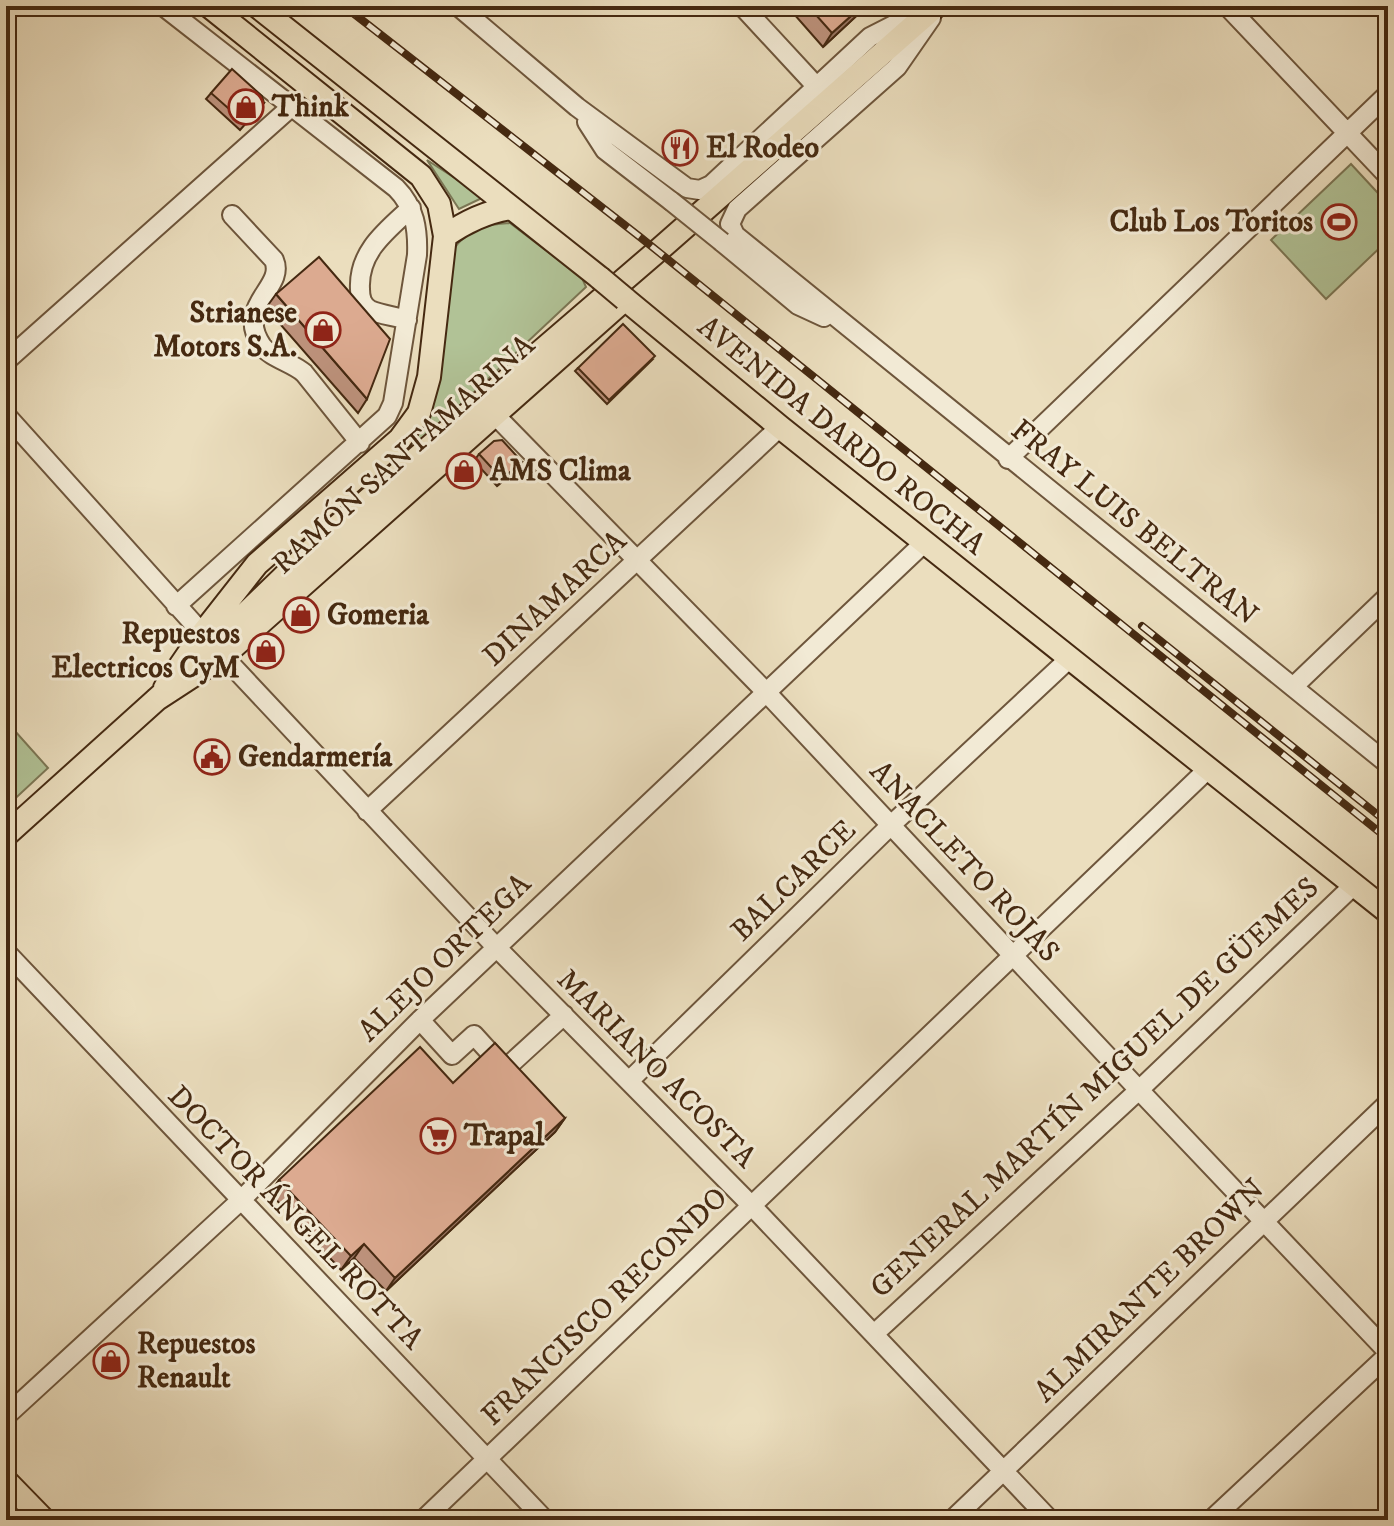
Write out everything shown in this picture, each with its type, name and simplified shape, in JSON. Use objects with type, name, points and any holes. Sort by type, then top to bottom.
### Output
[{"type":"main road","points":[[209,6],[421,176],[439,204],[445,236],[488,213],[510,208]]},
{"type":"main road","name":"AVENIDA DARDO ROCHA","points":[[257,6],[1388,912]]},
{"type":"main road","name":"RAMÓN SANTAMARINA","points":[[6,835],[157,699],[326,536],[661,248],[935,6]]},
{"type":"main road","name":"RAMÓN SANTAMARINA","points":[[213,645],[257,564],[400,439],[419,413],[429,377],[445,236]]},
{"type":"main road","name":"RAMÓN SANTAMARINA","points":[[213,645],[495,415],[625,299]]},
{"type":"main road","points":[[6,1481],[44,1520]]},
{"type":"street","points":[[163,6],[396,188],[411,208],[370,249],[362,264],[359,286],[361,301],[369,309],[407,320]]},
{"type":"street","name":"FRAY LUIS BELTRAN","points":[[458,6],[577,107],[687,188],[700,190],[711,185],[817,87]]},
{"type":"street","points":[[742,6],[817,87],[870,37],[935,6]]},
{"type":"street","name":"FRAY LUIS BELTRAN","points":[[935,6],[897,67],[737,209],[730,224],[735,235],[1388,764]]},
{"type":"street","points":[[1227,6],[1388,176]]},
{"type":"street","points":[[1008,459],[1388,94]]},
{"type":"street","points":[[6,361],[291,107]]},
{"type":"street","name":"FRAY LUIS BELTRAN","points":[[577,107],[605,150],[798,305],[844,326]]},
{"type":"street","name":"RAMÓN SANTAMARINA","points":[[176,606],[387,416],[393,403],[417,255],[411,208]]},
{"type":"street","points":[[232,215],[274,260],[277,268],[275,278],[254,310],[255,328],[263,348],[294,364],[304,373],[360,443]]},
{"type":"street","name":"MARIANO ACOSTA","points":[[6,415],[176,606],[367,811],[496,947],[751,1205],[1050,1520]]},
{"type":"street","name":"ANACLETO ROJAS","points":[[495,415],[766,692],[1388,1354]]},
{"type":"street","name":"DINAMARCA","points":[[367,811],[780,427]]},
{"type":"street","name":"ALEJO ORTEGA","points":[[6,1416],[240,1201],[420,1020],[925,542]]},
{"type":"street","points":[[1293,687],[1388,596]]},
{"type":"street","name":"BALCARCE","points":[[629,1081],[890,826],[1070,658]]},
{"type":"street","name":"FRANCISCO RECONDO","points":[[423,1520],[1207,770]]},
{"type":"street","name":"GENERAL MARTÍN MIGUEL DE GÜEMES","points":[[874,1334],[1139,1090],[1355,884]]},
{"type":"street","name":"DOCTOR ÁNGEL ROTTA","points":[[6,952],[545,1520]]},
{"type":"street","points":[[420,1020],[452,1055],[474,1035],[505,1069],[564,1015]]},
{"type":"street","name":"ALMIRANTE BROWN","points":[[952,1520],[1388,1103]]},
{"type":"street","points":[[1211,1520],[1388,1354]]},
{"type":"green space","points":[[427,160],[484,197],[459,209]]},
{"type":"green space","name":"Club Los Toritos","points":[[1351,164],[1388,204],[1388,240],[1326,299],[1271,240]]},
{"type":"green space","points":[[510,223],[582,278],[586,287],[407,455],[405,449],[417,437],[431,403],[453,250],[464,237],[477,229]]},
{"type":"green space","points":[[6,721],[48,768],[6,807]]},
{"type":"building","points":[[808,6],[862,6],[832,33]]},
{"type":"building","points":[[232,69],[262,96],[264,103],[245,123],[211,93]]},
{"type":"building","name":"Strianese Motors S.A.","points":[[319,257],[390,339],[367,399],[276,294]]},
{"type":"building","points":[[623,324],[655,356],[609,400],[578,368]]},
{"type":"building","points":[[502,440],[522,462],[502,479],[479,454],[494,441]]},
{"type":"building","points":[[495,1043],[565,1118],[395,1278],[364,1244],[351,1256],[279,1180],[420,1047],[453,1083]]},
{"type":"railway","points":[[344,6],[640,237],[1388,839]]},
{"type":"railway","points":[[1142,626],[1388,823]]},
{"type":"place","name":"Think","points":[[246,107]]},
{"type":"place","name":"El Rodeo","points":[[680,148]]},
{"type":"place","name":"Club Los Toritos","points":[[1339,222]]},
{"type":"place","name":"Strianese Motors S.A.","points":[[323,330]]},
{"type":"place","name":"AMS Clima","points":[[464,471]]},
{"type":"place","name":"Gomeria","points":[[301,615]]},
{"type":"place","name":"Repuestos Electricos CyM","points":[[266,651]]},
{"type":"place","name":"Gendarmería","points":[[212,757]]},
{"type":"place","name":"Trapal","points":[[438,1136]]},
{"type":"place","name":"Repuestos Renault","points":[[111,1361]]}]
